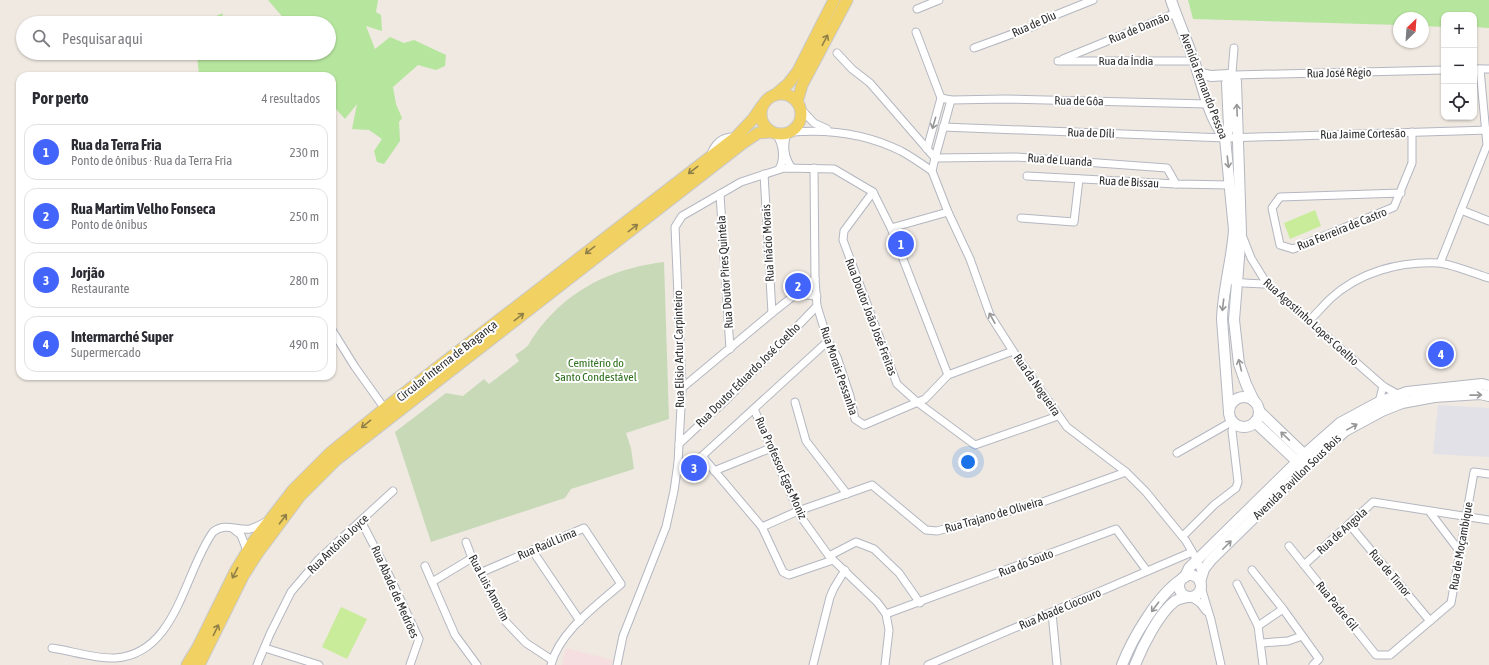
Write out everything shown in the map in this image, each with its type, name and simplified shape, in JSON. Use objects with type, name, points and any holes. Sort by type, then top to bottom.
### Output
[{"type":"main road","points":[[775,95],[788,84],[798,71],[834,0]]},
{"type":"main road","points":[[799,106],[787,95],[775,95],[769,97],[762,106],[760,117],[762,123],[781,133],[800,123],[801,116],[799,106],[802,85],[847,0]]},
{"type":"main road","name":"Circular Interna de Bragança","points":[[187,665],[247,551],[293,490],[330,453],[736,137],[753,119],[762,106]]},
{"type":"main road","name":"Circular Interna de Bragança","points":[[199,665],[243,576],[257,554],[300,496],[336,460],[743,143],[758,133],[781,133]]},
{"type":"street","points":[[917,9],[939,0]]},
{"type":"street","name":"Rua de Diu","points":[[974,48],[1034,26],[1058,14],[1093,0]]},
{"type":"street","name":"Avenida Fernando Pessoa","points":[[1171,0],[1194,61],[1208,104],[1219,130],[1225,138],[1231,185],[1236,253],[1229,268],[1222,306],[1232,419]]},
{"type":"street","name":"Rua de Damão","points":[[1058,61],[1176,13]]},
{"type":"street","points":[[916,32],[941,98],[927,149]]},
{"type":"street","points":[[1225,138],[1229,127],[1227,83],[1232,76],[1234,48]]},
{"type":"street","points":[[838,53],[852,69],[870,83],[935,158]]},
{"type":"street","name":"Rua da Índia","points":[[1058,61],[1194,61]]},
{"type":"street","points":[[1440,263],[1487,144],[1488,128],[1477,69],[1489,69]]},
{"type":"street","name":"Rua José Régio","points":[[1232,76],[1441,70]]},
{"type":"street","points":[[1198,73],[1211,76],[1232,76]]},
{"type":"street","points":[[1232,76],[1236,82],[1241,234],[1236,253],[1234,320],[1239,364],[1246,384],[1259,411],[1304,462]]},
{"type":"street","name":"Rua de Gôa","points":[[941,98],[951,100],[1005,99],[1208,104]]},
{"type":"street","points":[[799,106],[817,125],[832,131],[890,146],[910,156],[932,171],[951,100]]},
{"type":"street","name":"Rua de Díli","points":[[943,127],[1225,138],[1238,137]]},
{"type":"street","name":"Rua Jaime Cortesão","points":[[1238,137],[1412,132],[1488,128]]},
{"type":"street","points":[[781,133],[832,131]]},
{"type":"street","name":"Rua Ferreira de Castro","points":[[1401,193],[1280,197],[1272,208],[1280,245],[1294,249],[1394,207],[1401,193],[1412,163],[1412,132]]},
{"type":"street","points":[[781,133],[785,142],[786,159],[792,168]]},
{"type":"street","points":[[778,169],[782,161],[781,133]]},
{"type":"street","name":"Rua de Luanda","points":[[935,158],[1016,156],[1167,168],[1176,184]]},
{"type":"street","points":[[720,194],[742,182],[764,174],[778,169],[792,168],[834,169],[873,192],[892,228],[948,375]]},
{"type":"street","name":"Rua Morais Pessanha","points":[[814,168],[815,279],[817,306],[828,341],[837,357],[850,396],[855,419],[864,425],[925,399],[948,375],[1013,351]]},
{"type":"street","name":"Rua da Nogueira","points":[[932,171],[948,212],[970,259],[990,315],[1013,351],[1067,427],[1126,472],[1146,492],[1182,536],[1195,556],[1221,665]]},
{"type":"street","name":"Rua Inácio Morais","points":[[764,174],[772,313]]},
{"type":"street","name":"Rua de Bissau","points":[[1028,176],[1176,184],[1231,185]]},
{"type":"street","points":[[1021,218],[1074,222],[1079,179]]},
{"type":"street","name":"Rua Doutor João José Freitas","points":[[873,192],[844,231],[843,240],[896,384],[917,402],[975,445],[1058,416]]},
{"type":"street","name":"Rua Elísio Artur Carpinteiro","points":[[617,665],[623,636],[666,527],[678,463],[682,388],[676,227],[682,216],[720,194]]},
{"type":"street","name":"Rua Doutor Pires Quintela","points":[[720,194],[730,349]]},
{"type":"street","points":[[1461,210],[1489,221]]},
{"type":"street","points":[[892,228],[948,212]]},
{"type":"street","name":"Rua Agostinho Lopes Coelho","points":[[1241,234],[1251,258],[1267,284],[1383,386],[1399,395]]},
{"type":"street","points":[[1236,253],[1243,254],[1254,269],[1260,273]]},
{"type":"street","points":[[1309,321],[1331,298],[1354,281],[1379,270],[1407,264],[1440,263],[1489,278]]},
{"type":"street","points":[[1229,268],[1230,278],[1232,282],[1236,284],[1249,282],[1267,284]]},
{"type":"street","points":[[682,388],[815,279]]},
{"type":"street","points":[[796,294],[817,296]]},
{"type":"street","name":"Rua Doutor Eduardo José Coelho","points":[[679,444],[724,402],[817,306]]},
{"type":"street","points":[[336,336],[355,367],[385,409]]},
{"type":"street","points":[[678,463],[694,462],[702,456],[828,341]]},
{"type":"street","points":[[1211,620],[1203,606],[1184,595],[1180,590],[1180,582],[1195,556],[1304,462],[1340,423],[1379,402],[1407,392],[1482,384],[1489,386]]},
{"type":"street","points":[[1379,402],[1383,386]]},
{"type":"street","name":"Avenida Pavillon Sous Bois","points":[[1201,581],[1211,560],[1304,462],[1345,431],[1382,411],[1402,404],[1434,397],[1480,394],[1489,396]]},
{"type":"street","points":[[1182,536],[1214,505],[1236,488],[1238,482],[1232,432],[1232,403],[1245,397],[1254,401]]},
{"type":"street","points":[[795,402],[806,441],[847,494]]},
{"type":"street","name":"Rua Professor Egas Moniz","points":[[754,409],[801,517],[831,558],[877,602],[886,614]]},
{"type":"street","points":[[1232,419],[1238,425],[1247,426],[1255,422],[1259,411]]},
{"type":"street","points":[[1177,453],[1232,419]]},
{"type":"street","points":[[1255,422],[1304,462]]},
{"type":"street","points":[[714,471],[771,448]]},
{"type":"street","points":[[702,456],[762,527],[783,572],[790,574],[831,558],[856,542],[874,549],[899,573],[920,603]]},
{"type":"street","name":"Rua Trajano de Oliveira","points":[[762,527],[798,511],[872,485],[926,530],[937,531],[1040,503],[1126,472]]},
{"type":"street","name":"Rua de Moçambique","points":[[1390,655],[1452,603],[1474,472],[1489,474]]},
{"type":"street","name":"Rua António Joyce","points":[[257,665],[291,592],[319,559],[393,491]]},
{"type":"street","name":"Rua de Angola","points":[[1304,565],[1374,502],[1489,520]]},
{"type":"street","points":[[1429,510],[1461,553]]},
{"type":"street","points":[[52,648],[116,658],[133,654],[151,644],[166,626],[211,535],[219,528],[230,527],[250,529],[271,519]]},
{"type":"street","name":"Rua Abade de Medrões","points":[[361,521],[386,569],[419,639],[410,665]]},
{"type":"street","name":"Rua de Timor","points":[[1349,524],[1430,621]]},
{"type":"street","points":[[230,527],[242,535],[247,551]]},
{"type":"street","name":"Rua Raúl Lima","points":[[480,573],[584,528],[621,584],[580,621],[564,638],[551,663]]},
{"type":"street","name":"Rua do Souto","points":[[886,614],[920,603],[1116,529],[1147,571]]},
{"type":"street","name":"Rua Luis Amorim","points":[[466,542],[472,558],[505,621],[526,643],[551,663]]},
{"type":"street","name":"Rua Padre Gil","points":[[1289,546],[1376,655],[1390,655]]},
{"type":"street","points":[[532,550],[580,621]]},
{"type":"street","name":"Rua Abade Ciocouro","points":[[928,665],[1147,571],[1195,556]]},
{"type":"street","points":[[432,582],[472,558]]},
{"type":"street","points":[[425,566],[455,635],[477,665]]},
{"type":"street","points":[[814,665],[830,597],[845,570]]},
{"type":"street","points":[[1252,570],[1284,609],[1319,659],[1313,665]]},
{"type":"street","points":[[1122,665],[1148,617],[1171,587],[1183,578],[1192,575],[1201,581],[1199,593],[1174,602],[1165,612],[1149,636],[1135,665]]},
{"type":"street","points":[[1237,584],[1258,626],[1262,644],[1263,665]]},
{"type":"street","points":[[1258,626],[1284,609]]},
{"type":"street","points":[[1052,612],[1057,665]]},
{"type":"street","points":[[885,665],[889,630],[886,614]]},
{"type":"street","points":[[1262,644],[1288,641],[1302,636]]},
{"type":"street","points":[[265,648],[319,665]]},
{"type":"shaded area","points":[[1438,405],[1489,408],[1489,457],[1433,454]]},
{"type":"shaded area","points":[[566,648],[613,660],[611,665],[562,665]]},
{"type":"green space","points":[[268,0],[378,0],[376,12],[381,15],[382,31],[366,26],[375,49],[390,37],[404,43],[414,40],[446,55],[445,66],[436,70],[418,65],[393,87],[396,104],[402,118],[399,122],[400,141],[384,164],[377,162],[374,151],[382,139],[369,130],[352,129],[357,104],[345,119],[336,109],[336,72],[199,72],[198,60],[336,60],[336,16],[282,16]]},
{"type":"green space","points":[[1188,0],[1489,0],[1489,28],[1477,27],[1477,12],[1441,12],[1441,27],[1429,26],[1429,12],[1393,12],[1393,25],[1193,19]]},
{"type":"green space","points":[[1315,210],[1321,226],[1290,239],[1284,223]]},
{"type":"green space","name":"Cemitério do Santo Condestável","points":[[664,262],[669,419],[626,433],[631,448],[634,469],[571,489],[565,498],[431,542],[395,432],[446,393],[463,396],[484,379],[489,384],[519,361],[515,355],[528,345],[540,327],[552,314],[564,303],[589,285],[618,272],[648,264]]},
{"type":"green space","points":[[341,607],[367,619],[347,659],[322,647]]},
{"type":"place","name":"Rua da Terra Fria","points":[[901,244]]},
{"type":"place","name":"Rua Martim Velho Fonseca","points":[[798,286]]},
{"type":"place","name":"Intermarché Super","points":[[1441,354]]},
{"type":"place","name":"Jorjão","points":[[694,468]]}]
